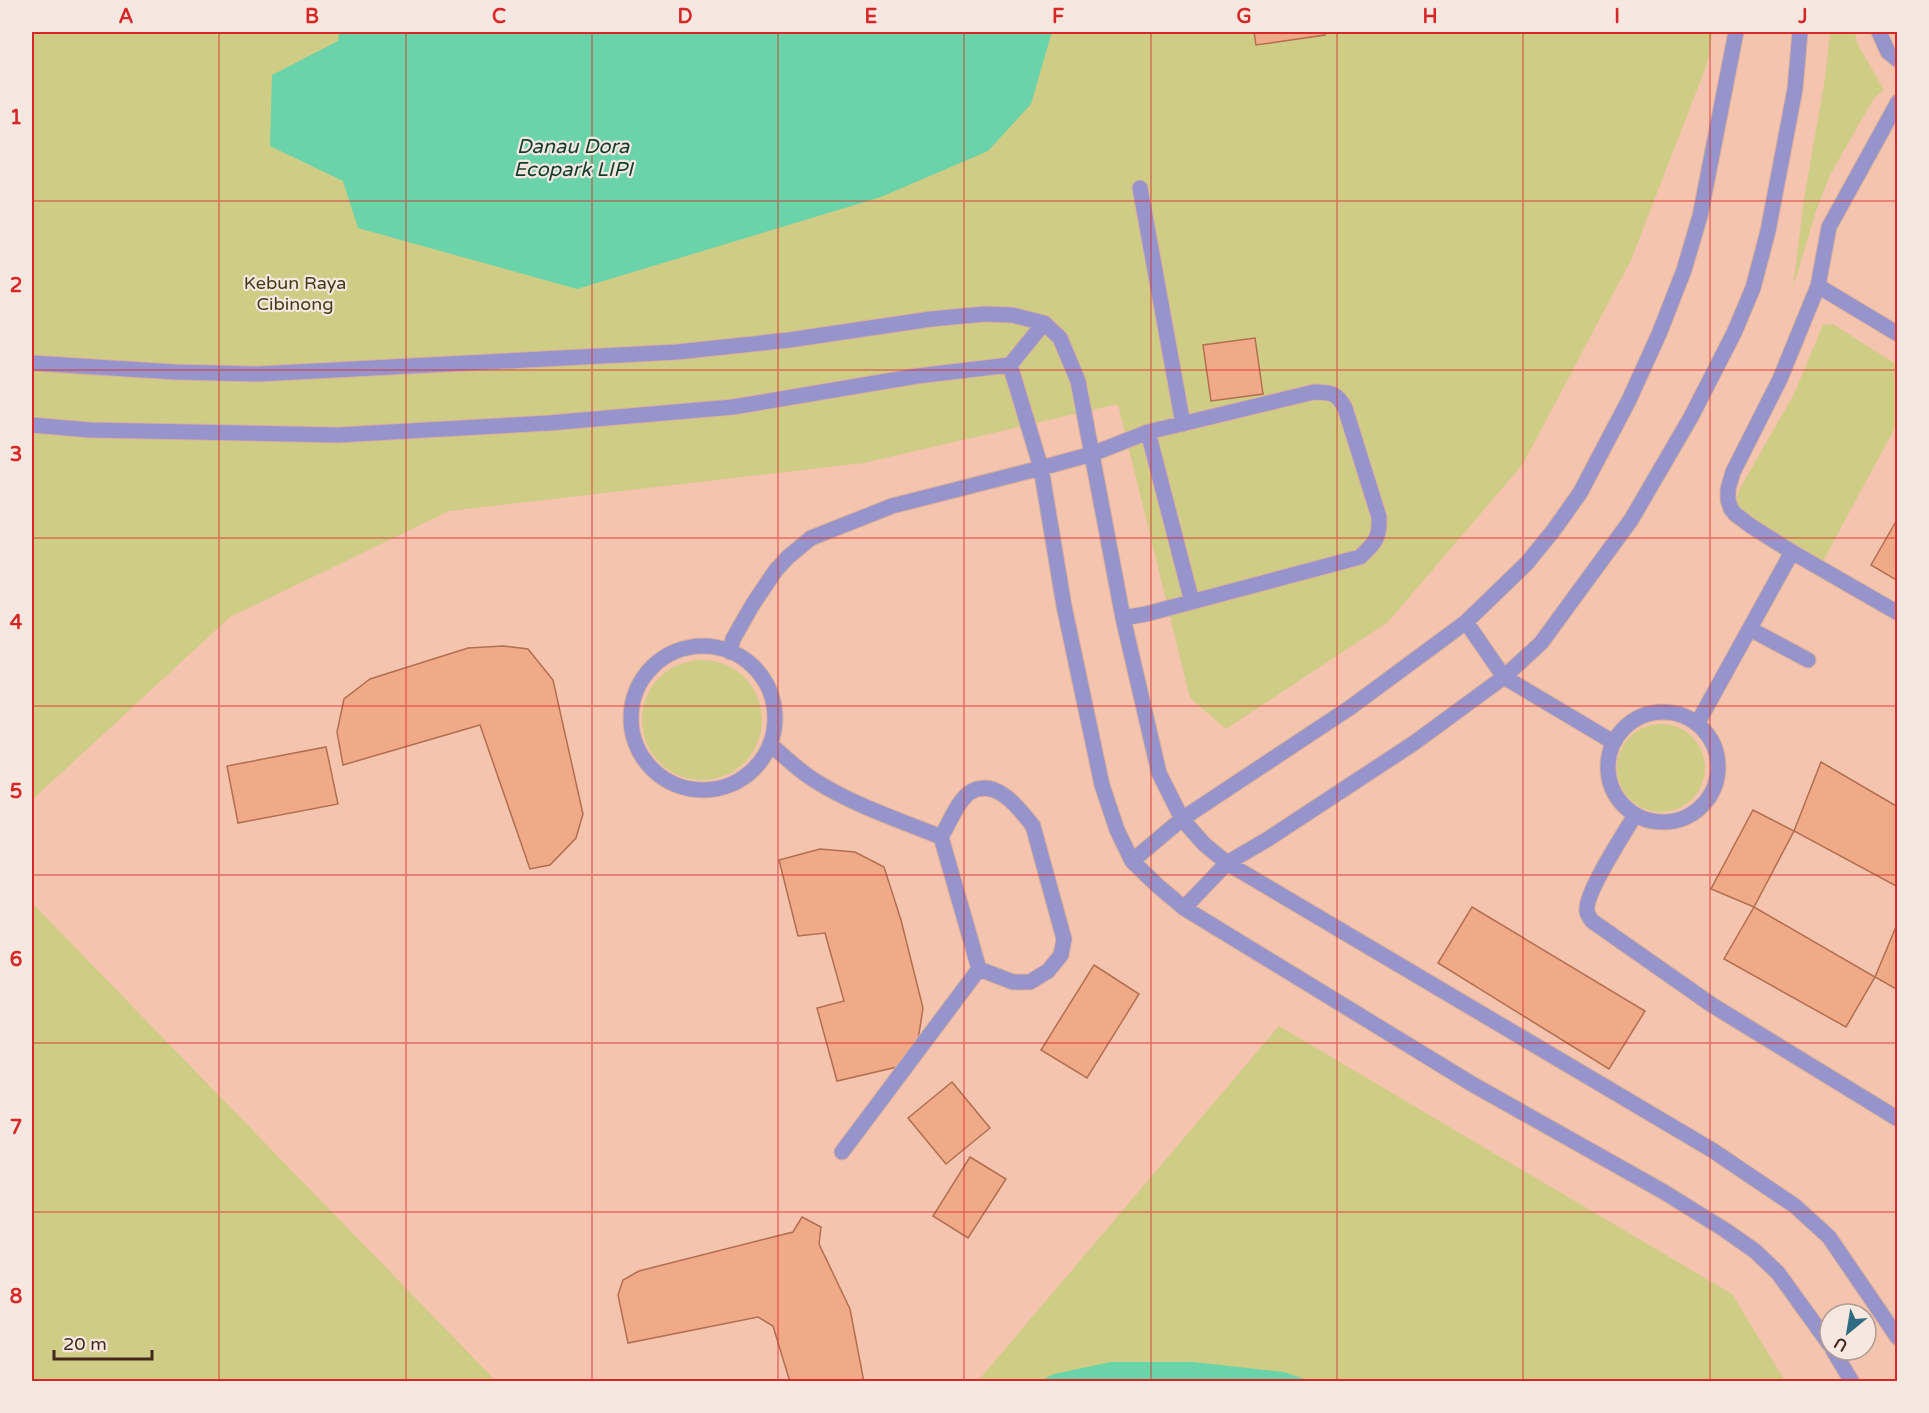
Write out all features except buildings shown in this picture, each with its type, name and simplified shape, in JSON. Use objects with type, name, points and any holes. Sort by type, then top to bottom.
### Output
[{"type":"lane","points":[[1132,861],[1182,819],[1351,707],[1466,622],[1527,563],[1553,531],[1580,493],[1629,400],[1659,334],[1684,270],[1700,216],[1736,32]]},
{"type":"lane","points":[[1184,908],[1227,863],[1268,839],[1414,743],[1504,676],[1541,643],[1631,520],[1691,417],[1734,333],[1753,288],[1768,231],[1795,89],[1800,32]]},
{"type":"lane","points":[[1879,32],[1888,52],[1898,60]]},
{"type":"lane","points":[[1898,102],[1829,227],[1818,286],[1780,379],[1733,472],[1728,489],[1728,500],[1731,509],[1736,514],[1792,552],[1898,613]]},
{"type":"lane","points":[[1140,188],[1183,424]]},
{"type":"lane","points":[[1818,286],[1898,334]]},
{"type":"lane","points":[[32,363],[175,372],[258,374],[677,352],[789,340],[931,319],[985,314],[1012,315],[1044,323],[1060,338],[1078,381],[1123,618],[1160,773],[1182,819],[1204,844],[1227,863],[1712,1150],[1795,1206],[1828,1237],[1898,1338]]},
{"type":"lane","points":[[32,425],[90,430],[338,435],[537,424],[733,407],[917,376],[1010,365],[1044,323]]},
{"type":"lane","points":[[1010,365],[1041,468],[1064,606],[1102,785],[1117,830],[1132,861],[1184,908],[1472,1084],[1664,1192],[1732,1235],[1755,1251],[1778,1273],[1818,1328]]},
{"type":"lane","points":[[730,652],[733,639],[776,570],[811,538],[892,506],[1092,454],[1148,432],[1314,392],[1328,392],[1340,398],[1379,517],[1379,532],[1374,543],[1360,557],[1146,614],[1123,618]]},
{"type":"lane","points":[[1148,432],[1192,602]]},
{"type":"lane","points":[[1697,724],[1792,552]]},
{"type":"lane","points":[[1466,622],[1504,676],[1613,742]]},
{"type":"lane","points":[[1750,629],[1808,660]]},
{"type":"lane","points":[[714,647],[730,652],[753,667],[769,690],[774,703],[775,717],[771,745],[763,759],[752,771],[739,781],[725,787],[692,790],[662,778],[640,754],[634,739],[631,723],[632,707],[643,677],[660,660],[682,649],[714,647]]},
{"type":"lane","points":[[1660,712],[1680,715],[1697,724],[1709,736],[1716,751],[1718,767],[1716,784],[1709,798],[1698,811],[1683,819],[1651,822],[1635,815],[1622,804],[1613,791],[1608,774],[1608,758],[1613,742],[1625,727],[1641,716],[1660,712]]},
{"type":"lane","points":[[771,745],[795,767],[825,786],[875,811],[941,837]]},
{"type":"lane","points":[[981,788],[993,788],[1022,812],[1033,826],[1064,939],[1061,955],[1048,971],[1030,982],[1012,982],[979,969],[941,837],[957,808],[968,794],[981,788]]},
{"type":"lane","points":[[1635,815],[1592,890],[1586,906],[1592,921],[1712,1005],[1898,1119]]},
{"type":"lane","points":[[842,1152],[979,969]]},
{"type":"lane","points":[[1840,1362],[1852,1382]]},
{"type":"shaded area","points":[[32,32],[1897,32],[1897,1381],[32,1381]]},
{"type":"green space","name":"Kebun Raya Cibinong","points":[[32,32],[1713,32],[1707,64],[1631,260],[1523,464],[1388,622],[1226,729],[1190,698],[1118,404],[863,463],[449,511],[230,617],[32,800]]},
{"type":"green space","points":[[1830,32],[1855,32],[1857,43],[1884,90],[1874,98],[1831,173],[1816,211],[1793,288],[1804,199],[1825,78]]},
{"type":"green space","points":[[1833,324],[1897,365],[1897,424],[1823,561],[1746,514],[1736,503],[1739,490],[1794,394],[1823,325]]},
{"type":"green space","points":[[702,660],[725,665],[744,678],[757,697],[762,720],[757,743],[744,762],[725,775],[702,780],[679,775],[660,762],[647,743],[642,720],[647,697],[660,678],[679,665]]},
{"type":"green space","points":[[1661,724],[1678,728],[1692,737],[1701,751],[1705,768],[1701,785],[1692,799],[1678,808],[1661,812],[1644,808],[1630,799],[1621,785],[1617,768],[1621,751],[1630,737],[1644,728]]},
{"type":"green space","points":[[32,903],[496,1381],[32,1381]]},
{"type":"green space","points":[[1279,1026],[1732,1294],[1785,1381],[977,1382]]},
{"type":"water","name":"Danau Dora Ecopark LIPI","points":[[339,32],[1054,32],[1051,35],[1031,104],[988,151],[881,197],[577,289],[358,228],[343,181],[270,146],[272,75],[338,41]]},
{"type":"water","points":[[1111,1362],[1193,1362],[1284,1372],[1310,1381],[1040,1381],[1054,1374]]}]
